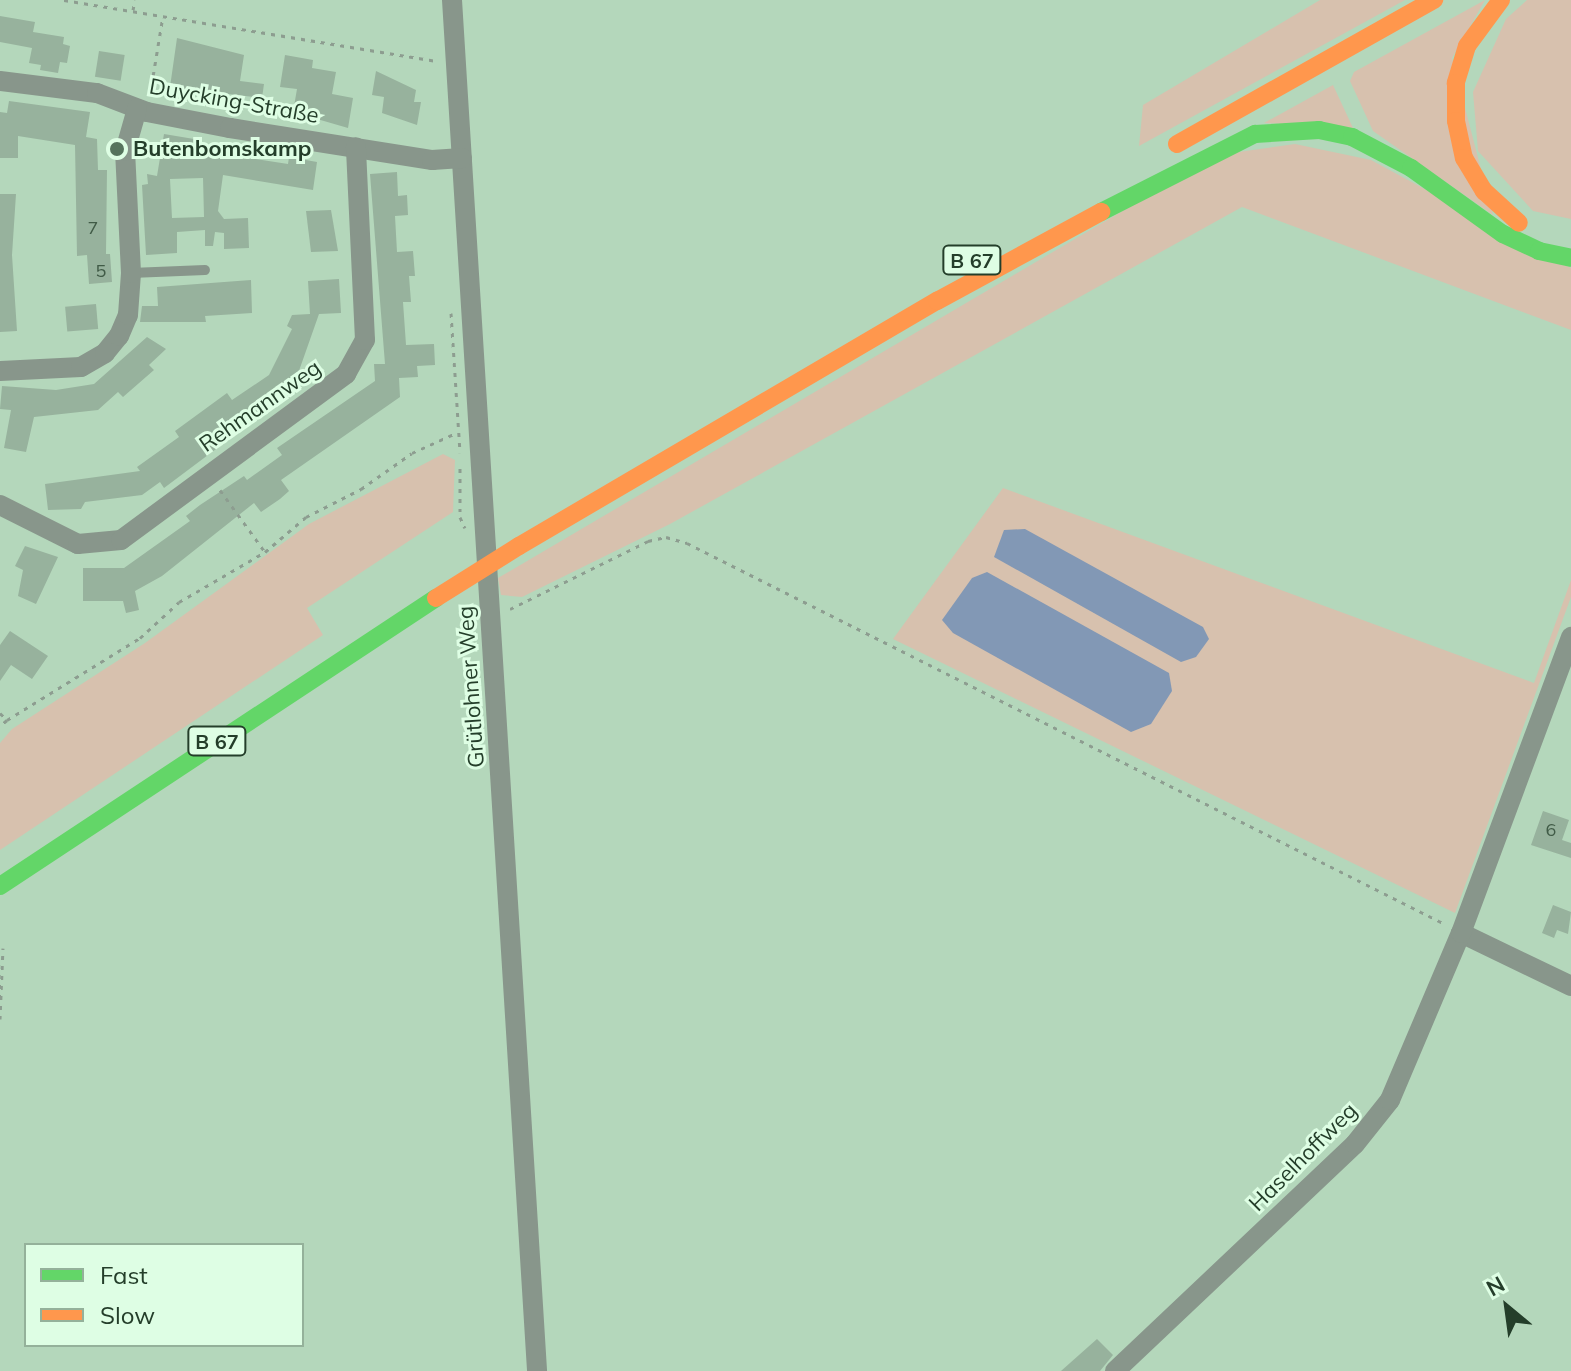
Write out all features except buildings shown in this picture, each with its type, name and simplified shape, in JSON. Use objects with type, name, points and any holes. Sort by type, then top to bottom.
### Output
[{"type":"highway","points":[[1158,155],[1434,0]]},
{"type":"highway","name":"B 67","points":[[517,538],[937,301],[1154,171],[1459,0]]},
{"type":"highway","points":[[1501,0],[1467,46],[1456,83],[1456,121],[1464,158],[1484,191],[1514,220],[1571,242]]},
{"type":"highway","points":[[937,301],[1214,151],[1286,129],[1319,130],[1381,150],[1503,234],[1539,251],[1571,258]]},
{"type":"highway","name":"B 67","points":[[0,868],[517,538],[1039,223]]},
{"type":"highway","name":"B 67","points":[[0,886],[434,590]]},
{"type":"street","name":"Grütlohner Weg","points":[[452,0],[537,1371]]},
{"type":"street","name":"Duycking-Straße","points":[[0,81],[97,93],[142,111],[432,160],[462,158]]},
{"type":"street","points":[[0,371],[59,372],[81,367],[105,353],[128,315],[131,273],[124,167],[142,111]]},
{"type":"street","name":"Rehmannweg","points":[[0,505],[78,544],[121,540],[207,472],[346,374],[365,340],[356,147]]},
{"type":"street","name":"Haselhoffweg","points":[[1115,1371],[1373,1123],[1390,1100],[1461,933],[1571,637]]},
{"type":"street","points":[[1461,933],[1571,986]]},
{"type":"lane","points":[[131,273],[205,270]]},
{"type":"path","points":[[64,0],[456,62]]},
{"type":"path","points":[[133,10],[135,0]]},
{"type":"path","points":[[142,111],[163,16]]},
{"type":"path","points":[[0,726],[70,685],[140,638],[191,594],[265,552],[306,517],[361,489],[412,453],[456,433]]},
{"type":"path","points":[[207,472],[265,552]]},
{"type":"path","points":[[491,615],[529,602],[648,541],[666,537],[687,543],[1461,933]]},
{"type":"path","points":[[0,713],[7,720]]},
{"type":"path","points":[[0,1019],[3,948]]},
{"type":"shaded area","points":[[1320,0],[1405,0],[1139,146],[1143,105]]},
{"type":"shaded area","points":[[1485,0],[1452,58],[1493,215],[1373,131],[1350,81],[1354,72]]},
{"type":"shaded area","points":[[1527,0],[1571,0],[1571,219],[1533,211],[1478,151],[1473,92],[1506,19]]},
{"type":"shaded area","points":[[1333,85],[1353,128],[1264,123]]},
{"type":"shaded area","points":[[1295,144],[1371,160],[1571,268],[1571,330],[1242,207],[670,524],[522,597],[501,595],[498,578],[1218,155]]},
{"type":"shaded area","points":[[443,454],[455,460],[453,512],[307,608],[323,635],[0,850],[0,743],[12,729],[145,643],[309,524]]},
{"type":"shaded area","points":[[1003,488],[1534,683],[1571,580],[1571,597],[1455,913],[893,639]]},
{"type":"water","points":[[1025,529],[1203,627],[1209,639],[1196,657],[1181,662],[994,557],[1004,530]]},
{"type":"water","points":[[987,572],[1169,673],[1172,691],[1151,724],[1131,732],[953,633],[942,620],[972,578]]},
{"type":"traffic: fast","points":[[1101,212],[1255,134],[1319,130],[1352,137],[1411,168],[1503,234],[1539,251],[1571,258]]},
{"type":"traffic: fast","points":[[0,886],[436,598]]},
{"type":"traffic: slow","points":[[1177,144],[1434,0]]},
{"type":"traffic: slow","points":[[1501,0],[1467,46],[1456,83],[1456,121],[1464,158],[1484,191],[1519,223]]},
{"type":"traffic: slow","points":[[519,546],[937,301],[1101,212]]},
{"type":"traffic: slow","points":[[436,598],[519,546]]},
{"type":"place","name":"Butenbomskamp","points":[[117,149]]}]
